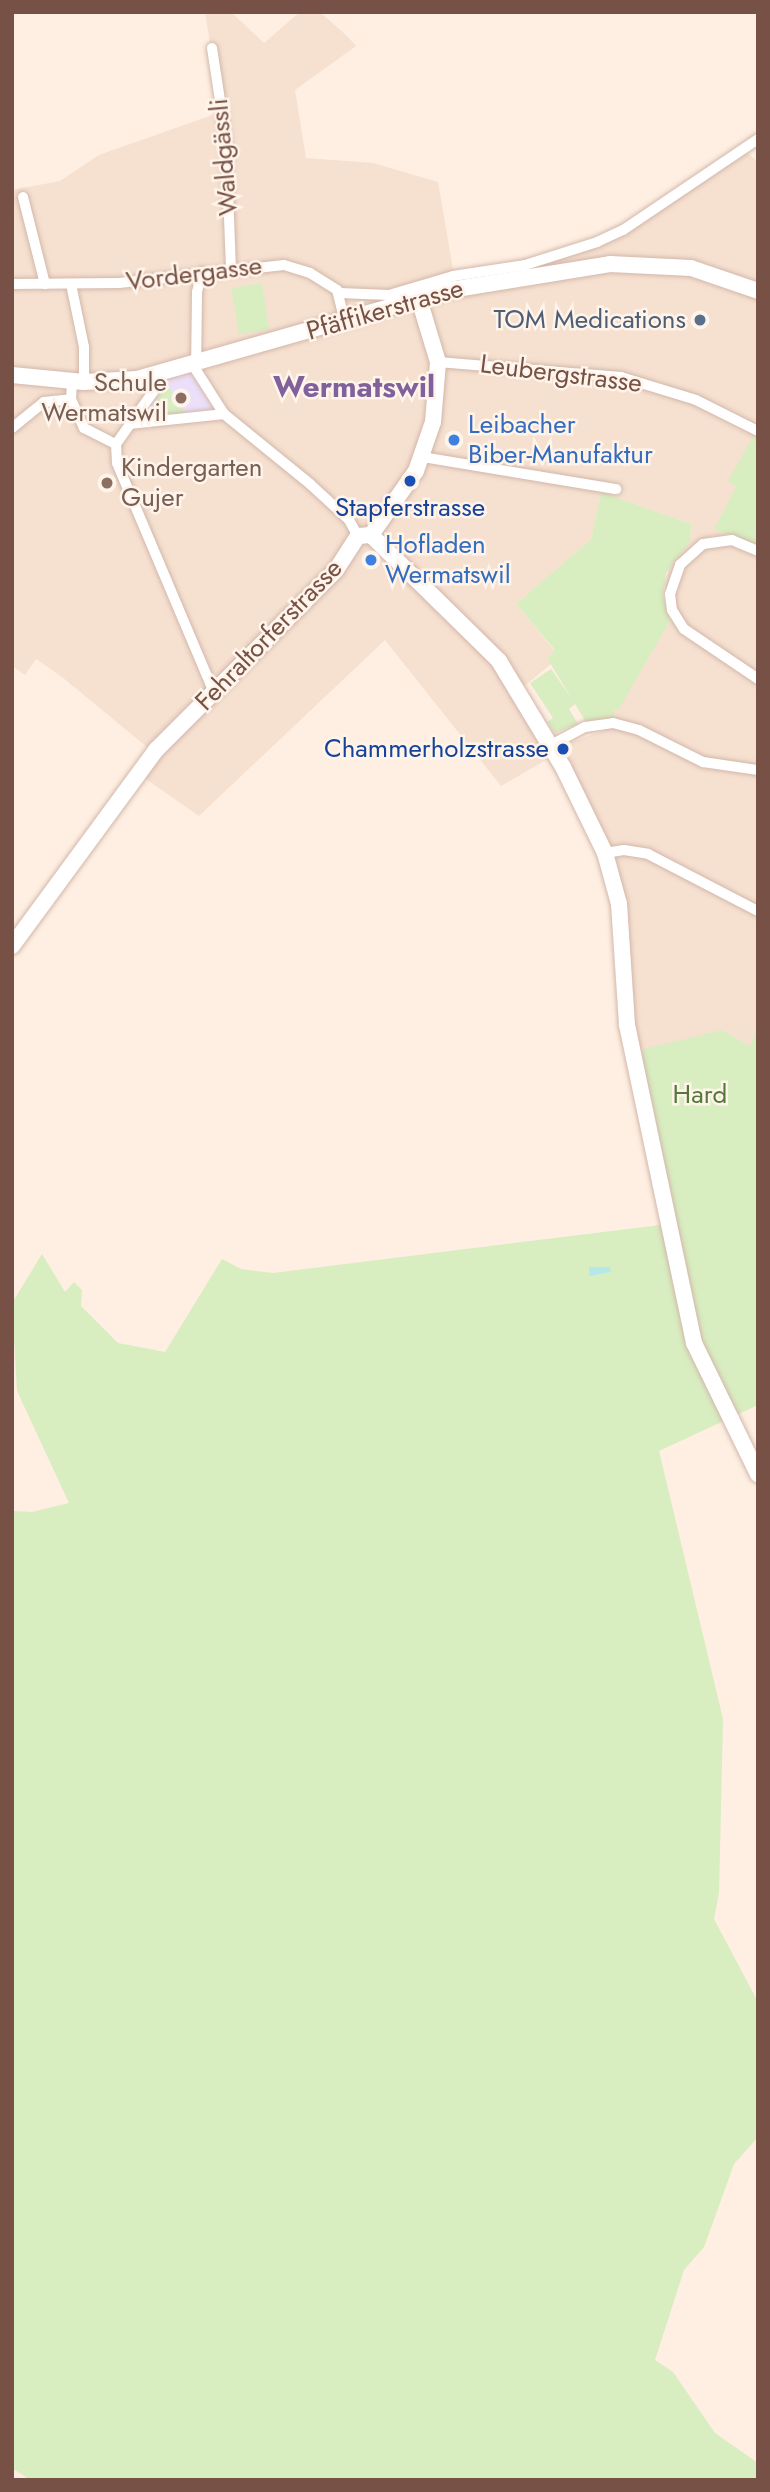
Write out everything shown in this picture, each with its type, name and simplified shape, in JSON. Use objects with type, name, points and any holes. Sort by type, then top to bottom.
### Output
[{"type":"street","name":"Waldgässli","points":[[212,48],[226,139],[232,268]]},
{"type":"street","points":[[345,321],[340,293],[389,295],[453,276],[525,265],[597,242],[623,230],[758,139]]},
{"type":"street","points":[[23,197],[45,284]]},
{"type":"street","name":"Pfäffikerstrasse","points":[[12,375],[78,381],[154,376],[450,290],[640,262],[704,271],[758,291]]},
{"type":"street","name":"Vordergasse","points":[[12,284],[71,284],[180,276],[232,268],[291,266],[340,293]]},
{"type":"street","points":[[202,272],[197,292],[195,363],[224,414],[310,484],[499,661],[551,745],[604,853],[618,904],[627,1026],[694,1343],[758,1474]]},
{"type":"street","points":[[180,276],[197,292]]},
{"type":"street","points":[[71,284],[84,347],[78,381],[71,399],[87,432],[116,444]]},
{"type":"street","name":"Fehraltorferstrasse","points":[[12,946],[137,773],[213,690],[336,570],[422,457],[433,422],[438,362],[419,299]]},
{"type":"street","name":"Leubergstrasse","points":[[438,362],[592,372],[646,382],[758,431]]},
{"type":"street","points":[[154,376],[153,392],[116,444],[120,470],[213,690]]},
{"type":"street","points":[[12,428],[44,402],[71,399]]},
{"type":"street","points":[[141,408],[145,424]]},
{"type":"street","points":[[129,424],[224,414]]},
{"type":"street","points":[[422,457],[616,489]]},
{"type":"street","points":[[758,551],[732,540],[703,544],[680,565],[670,594],[672,610],[684,629],[758,679]]},
{"type":"street","points":[[551,745],[585,727],[612,723],[639,730],[703,762],[758,770]]},
{"type":"street","points":[[604,853],[624,850],[648,854],[758,911]]},
{"type":"shaded area","points":[[205,12],[231,12],[264,43],[300,12],[320,12],[347,36],[356,46],[295,90],[306,158],[373,163],[438,182],[454,275],[597,242],[743,149],[758,162],[758,1024],[750,1046],[722,1030],[641,1059],[634,1037],[624,911],[563,751],[568,743],[606,730],[616,714],[611,711],[614,706],[619,708],[670,621],[664,583],[671,563],[690,542],[691,524],[601,492],[591,539],[516,604],[555,651],[547,658],[551,664],[515,694],[553,756],[501,786],[385,640],[199,816],[140,775],[147,747],[62,677],[36,659],[25,675],[12,666],[12,190],[60,181],[99,155],[221,112]]},
{"type":"shaded area","name":"Schule Wermatswil","points":[[191,372],[206,392],[213,412],[146,422],[148,405],[165,380]]},
{"type":"green space","points":[[262,283],[269,329],[239,334],[231,288]]},
{"type":"green space","points":[[170,388],[186,415],[146,418],[162,390]]},
{"type":"green space","points":[[754,434],[758,436],[758,548],[714,529],[736,487],[728,481]]},
{"type":"green space","points":[[601,492],[691,524],[690,542],[666,573],[663,596],[670,621],[619,709],[611,710],[616,713],[613,719],[586,722],[575,704],[569,709],[578,724],[555,733],[547,722],[553,718],[530,683],[551,669],[572,699],[547,658],[555,650],[516,604],[591,539]]},
{"type":"green space","name":"Hard","points":[[758,1024],[758,1405],[659,1451],[723,1719],[719,1893],[714,1919],[758,2002],[758,2137],[734,2164],[704,2247],[684,2270],[655,2360],[673,2372],[715,2433],[758,2463],[758,2480],[30,2480],[12,2468],[12,1511],[32,1512],[69,1503],[17,1391],[12,1303],[42,1254],[65,1292],[74,1282],[82,1290],[81,1306],[118,1343],[165,1352],[222,1259],[241,1269],[273,1273],[668,1224],[637,1073],[644,1049],[722,1030],[750,1046]]},
{"type":"water","points":[[589,1267],[610,1267],[611,1272],[589,1276]]},
{"type":"place","name":"TOM Medications","points":[[700,320]]},
{"type":"place","name":"Schule Wermatswil","points":[[181,398]]},
{"type":"place","name":"Leibacher Biber-Manufaktur","points":[[454,440]]},
{"type":"place","name":"Stapferstrasse","points":[[410,481]]},
{"type":"place","name":"Kindergarten Gujer","points":[[107,483]]},
{"type":"place","name":"Hofladen Wermatswil","points":[[371,560]]},
{"type":"place","name":"Chammerholzstrasse","points":[[563,749]]},
{"type":"district","name":"Wermatswil","points":[[354,387]]}]
